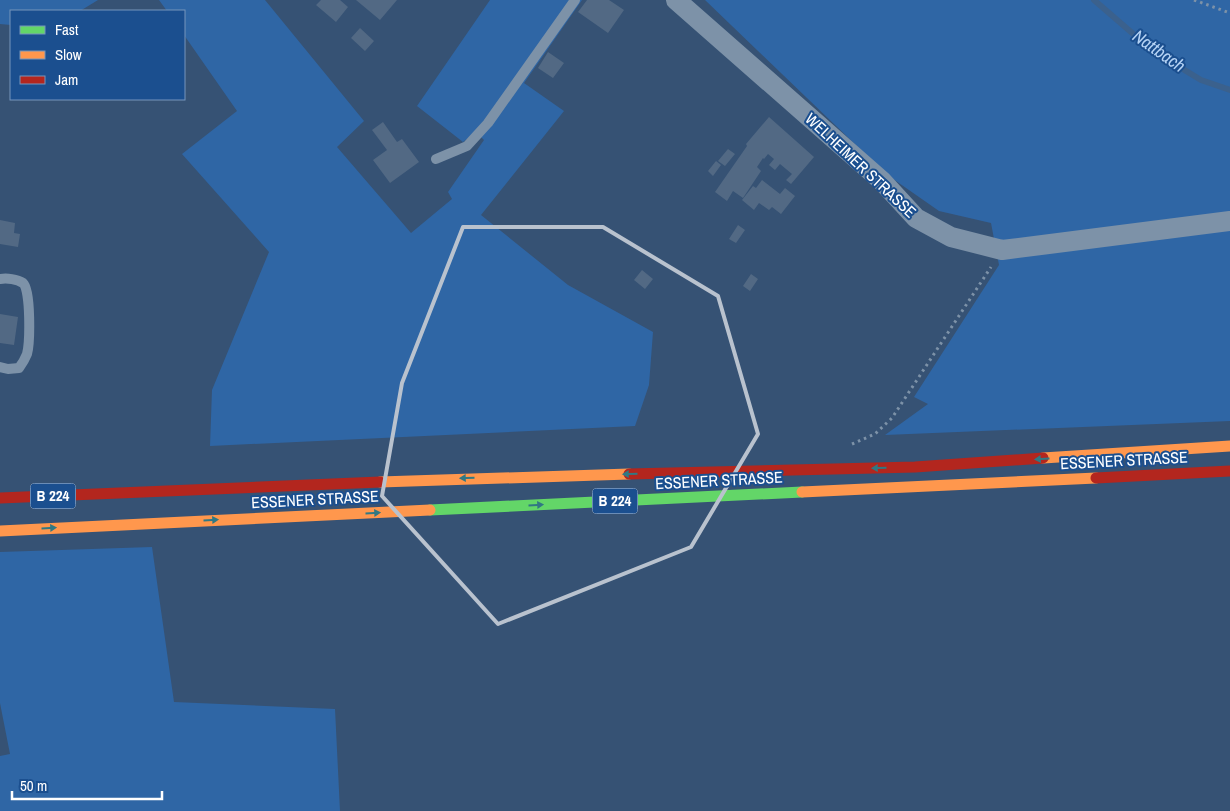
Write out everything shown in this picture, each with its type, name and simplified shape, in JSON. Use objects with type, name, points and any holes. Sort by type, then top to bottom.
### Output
[{"type":"main road","name":"ESSENER STRASSE","points":[[0,498],[485,477],[915,467],[1230,446]]},
{"type":"main road","name":"ESSENER STRASSE","points":[[0,531],[1230,471]]},
{"type":"street","name":"WELHEIMER STRASSE","points":[[676,0],[882,181],[916,218],[951,237],[1002,250],[1230,221]]},
{"type":"lane","points":[[436,159],[468,146],[488,123],[575,0]]},
{"type":"lane","points":[[0,279],[17,280],[24,284],[27,292],[29,331],[27,353],[19,368],[8,369],[0,367]]},
{"type":"path","points":[[1194,0],[1230,13]]},
{"type":"path","points":[[849,445],[875,434],[892,418],[1002,250]]},
{"type":"highlighted area","points":[[463,227],[603,227],[718,296],[758,434],[691,547],[498,624],[382,496],[402,383]]},
{"type":"shaded area","points":[[0,0],[98,0],[82,10],[10,10],[10,25],[0,24]]},
{"type":"shaded area","points":[[159,0],[265,0],[364,121],[337,147],[411,233],[452,199],[448,192],[484,140],[476,132],[463,142],[417,106],[490,0],[582,0],[524,83],[564,111],[481,215],[568,285],[653,332],[649,385],[635,426],[210,446],[212,390],[269,252],[182,154],[237,111],[185,36],[185,10],[166,10]]},
{"type":"shaded area","points":[[705,0],[1230,0],[1230,421],[885,435],[928,404],[914,397],[999,265],[991,223],[939,211],[886,174]]},
{"type":"shaded area","points":[[152,547],[174,702],[335,709],[340,811],[0,811],[0,756],[10,754],[0,703],[0,552]]},
{"type":"building","points":[[321,0],[340,0],[348,7],[336,22],[316,5]]},
{"type":"building","points":[[356,0],[397,0],[380,20]]},
{"type":"building","points":[[587,0],[609,0],[624,10],[608,33],[578,12]]},
{"type":"building","points":[[360,28],[374,41],[365,51],[351,38]]},
{"type":"building","points":[[548,52],[564,63],[553,78],[538,68]]},
{"type":"building","points":[[769,117],[814,157],[791,184],[786,180],[792,174],[780,164],[775,170],[769,165],[774,159],[768,154],[757,167],[761,171],[743,198],[733,191],[727,201],[715,192],[747,146],[746,144]]},
{"type":"building","points":[[383,122],[397,142],[402,139],[419,162],[390,183],[373,160],[387,150],[372,130]]},
{"type":"building","points":[[728,149],[735,154],[725,166],[718,161]]},
{"type":"building","points":[[716,161],[721,165],[713,176],[708,171]]},
{"type":"building","points":[[762,180],[780,194],[785,188],[795,196],[781,214],[772,207],[769,210],[759,203],[754,210],[742,200],[753,186],[756,188]]},
{"type":"building","points":[[0,220],[15,223],[14,233],[20,234],[18,247],[0,244]]},
{"type":"building","points":[[738,225],[745,230],[736,243],[729,239]]},
{"type":"building","points":[[642,270],[653,279],[645,289],[634,280]]},
{"type":"building","points":[[751,274],[758,279],[750,291],[743,286]]},
{"type":"building","points":[[0,314],[18,317],[14,345],[0,343]]},
{"type":"waterway","name":"Nattbach","points":[[1094,0],[1153,51],[1201,80],[1230,90]]},
{"type":"traffic: fast","points":[[430,510],[802,492]]},
{"type":"traffic: slow","points":[[1043,458],[1230,446]]},
{"type":"traffic: slow","points":[[380,482],[629,474]]},
{"type":"traffic: slow","points":[[802,492],[1096,478]]},
{"type":"traffic: slow","points":[[0,531],[430,510]]},
{"type":"traffic: jam","points":[[629,474],[915,467],[1043,458]]},
{"type":"traffic: jam","points":[[1096,478],[1230,471]]},
{"type":"traffic: jam","points":[[0,498],[380,482]]}]
